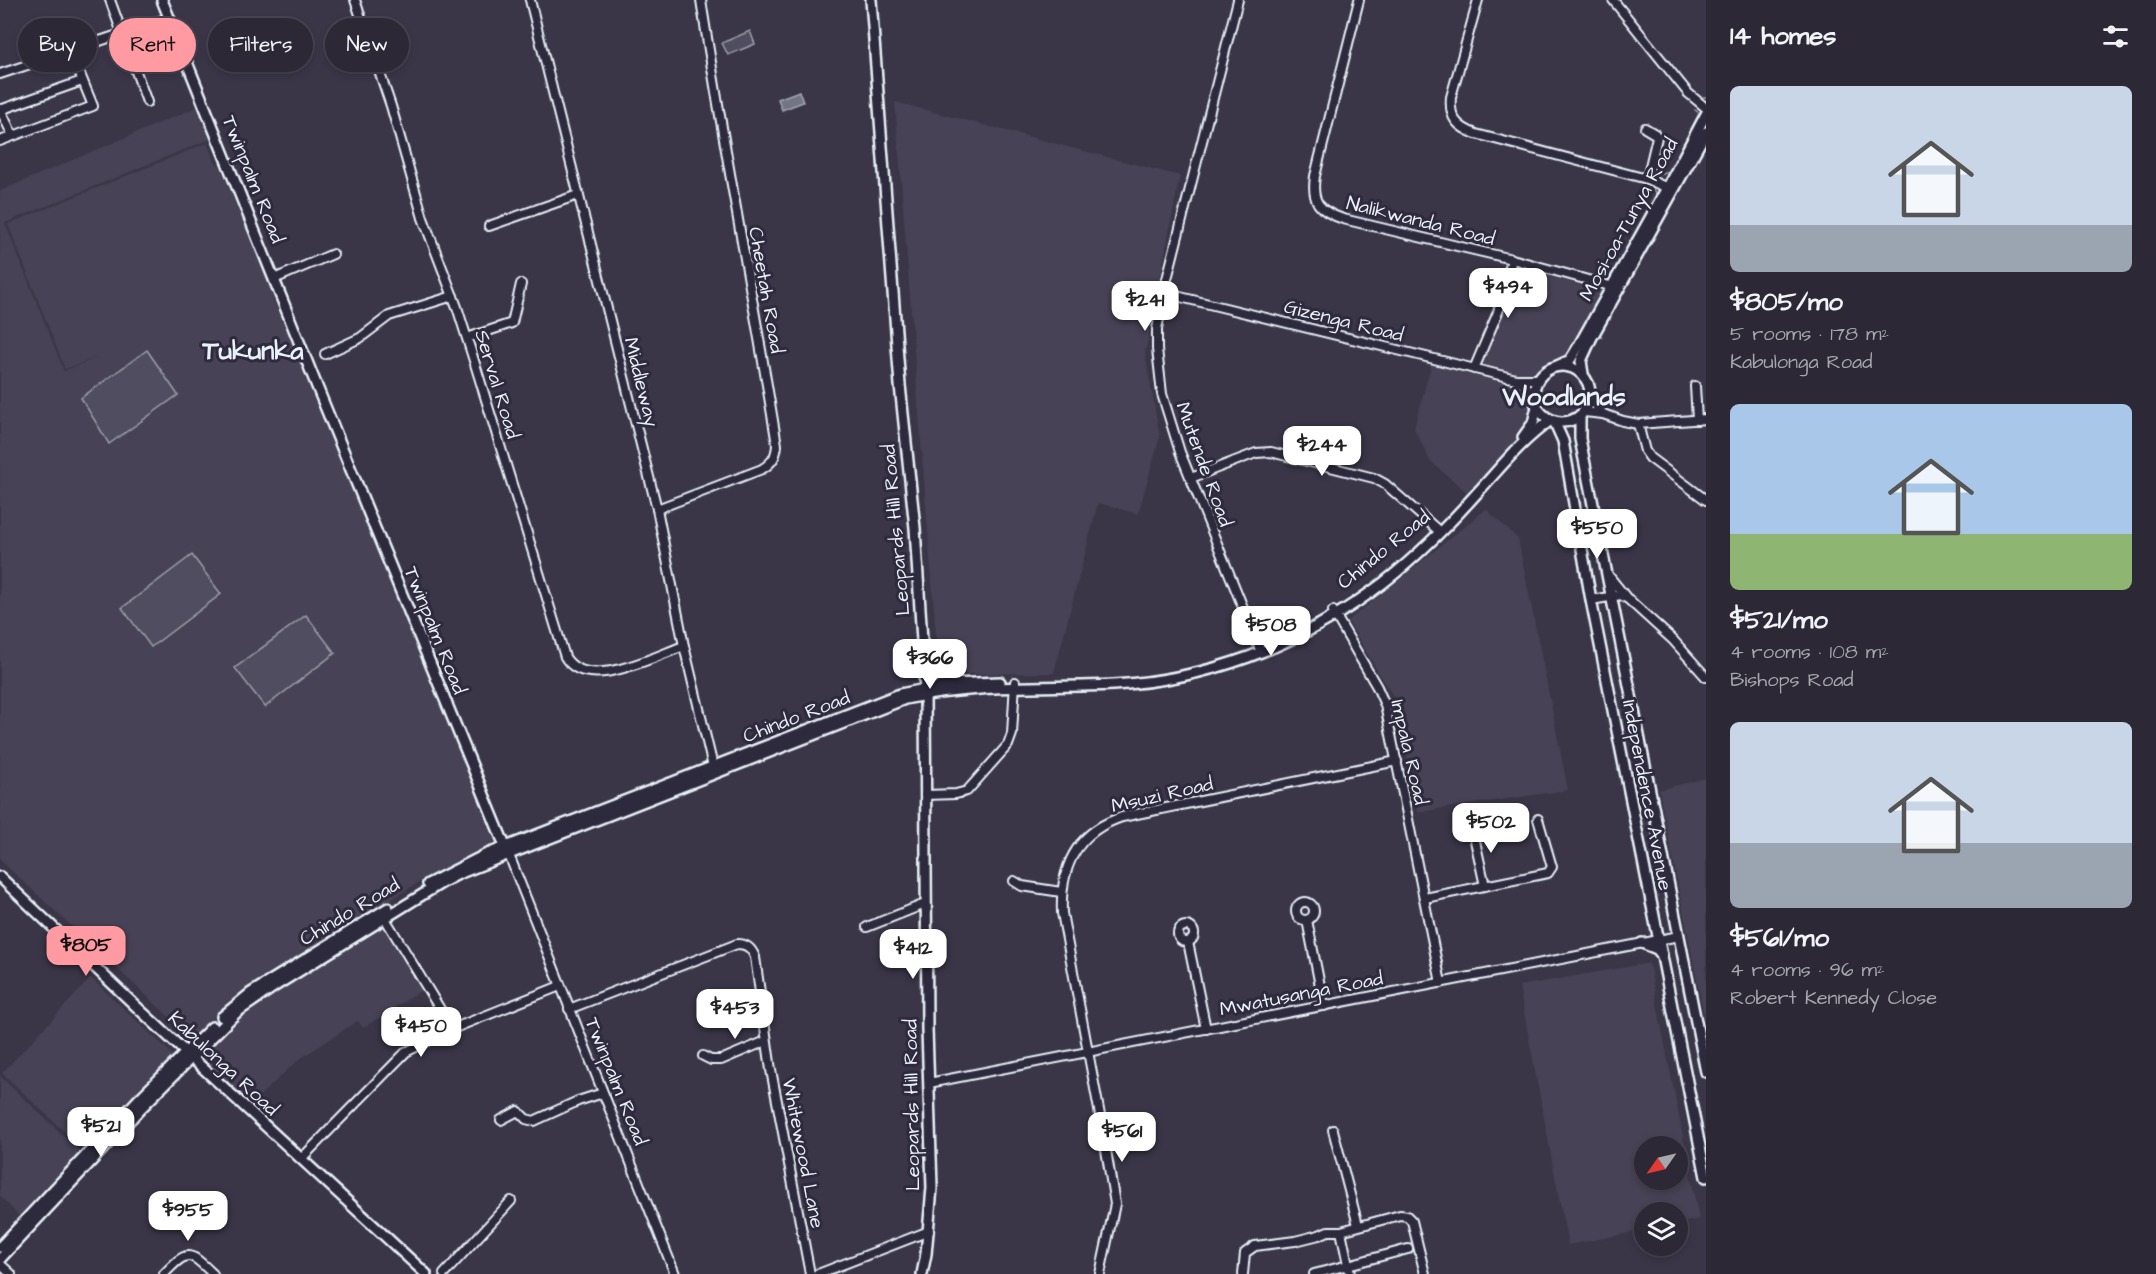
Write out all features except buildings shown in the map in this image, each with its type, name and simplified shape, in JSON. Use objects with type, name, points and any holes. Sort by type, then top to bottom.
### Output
[{"type":"main road","name":"Twinpalm Road","points":[[162,0],[169,18]]},
{"type":"main road","name":"Leopards Hill Road","points":[[870,0],[900,385],[915,528],[925,692],[926,904],[932,1188],[929,1231],[922,1274]]},
{"type":"main road","name":"Twinpalm Road","points":[[191,72],[507,851]]},
{"type":"main road","name":"Mosi-oa-Tunya Road","points":[[1671,190],[1706,114]]},
{"type":"main road","name":"Mosi-oa-Tunya Road","points":[[1557,366],[1570,360],[1706,132]]},
{"type":"main road","name":"Mosi-oa-Tunya Road","points":[[1583,374],[1581,361],[1615,288]]},
{"type":"main road","points":[[1557,366],[1574,368],[1583,374],[1591,390],[1590,399],[1582,414],[1570,421],[1552,420],[1543,415],[1535,403],[1534,392],[1538,379],[1546,371],[1557,366]]},
{"type":"main road","name":"Chindo Road","points":[[1439,531],[1523,437],[1533,423],[1535,403]]},
{"type":"main road","name":"Independence Avenue","points":[[1582,414],[1580,439],[1605,572],[1706,1072]]},
{"type":"main road","name":"Chindo Road","points":[[189,1055],[232,1007],[311,955],[458,874],[507,851],[908,695],[942,689],[1015,685],[1115,684],[1158,680],[1197,672],[1296,637],[1391,576],[1439,531],[1526,440],[1552,420]]},
{"type":"main road","name":"Independence Avenue","points":[[1552,420],[1563,441],[1591,600],[1705,1171]]},
{"type":"main road","points":[[924,671],[942,689],[927,704],[925,713],[908,695],[917,686],[924,671]]},
{"type":"main road","name":"Kabulonga Road","points":[[0,877],[426,1274]]},
{"type":"main road","points":[[1641,943],[1657,949],[1662,955]]},
{"type":"main road","points":[[0,1247],[89,1151],[189,1055]]},
{"type":"main road","points":[[0,1259],[189,1055]]},
{"type":"street","points":[[110,0],[116,18]]},
{"type":"street","name":"Serval Road","points":[[356,0],[391,106],[423,218],[467,338],[569,663],[580,671],[604,672],[684,646]]},
{"type":"street","name":"Middleway","points":[[530,0],[657,509],[684,646],[714,770]]},
{"type":"street","name":"Cheetah Road","points":[[657,509],[762,469],[768,465],[776,453],[777,445],[701,0]]},
{"type":"street","name":"Mutende Road","points":[[1238,0],[1164,293],[1157,329],[1157,349],[1162,394],[1180,453],[1260,650]]},
{"type":"street","name":"Nalikwanda Road","points":[[1359,0],[1315,176],[1313,190],[1320,207],[1330,215],[1343,219],[1512,259],[1615,288]]},
{"type":"street","points":[[1478,0],[1450,97],[1450,110],[1455,121],[1463,129],[1647,178],[1671,190]]},
{"type":"street","points":[[1613,0],[1688,93],[1706,108]]},
{"type":"street","points":[[0,74],[18,68]]},
{"type":"street","points":[[0,141],[93,106],[80,72]]},
{"type":"street","points":[[136,72],[147,102]]},
{"type":"street","points":[[13,136],[0,109],[82,81]]},
{"type":"street","points":[[1645,128],[1657,137],[1647,178]]},
{"type":"street","points":[[489,226],[578,195]]},
{"type":"street","points":[[274,279],[333,254]]},
{"type":"street","points":[[1474,369],[1498,312],[1512,259]]},
{"type":"street","points":[[467,338],[512,323],[521,284]]},
{"type":"street","name":"Gizenga Road","points":[[1164,293],[1516,379],[1538,379]]},
{"type":"street","points":[[325,354],[365,335],[389,316],[453,296]]},
{"type":"street","points":[[1516,379],[1525,385],[1535,403]]},
{"type":"street","points":[[1582,414],[1603,414],[1638,424],[1702,420],[1695,386]]},
{"type":"street","points":[[1590,399],[1603,414]]},
{"type":"street","points":[[1638,424],[1645,451],[1650,458],[1706,501]]},
{"type":"street","points":[[1191,478],[1257,453],[1271,452],[1374,478],[1385,484],[1439,531]]},
{"type":"street","points":[[1605,572],[1619,591],[1673,640],[1706,677]]},
{"type":"street","points":[[1591,600],[1621,595],[1628,599]]},
{"type":"street","name":"Impala Road","points":[[1334,613],[1382,696],[1442,982]]},
{"type":"street","points":[[925,795],[956,794],[966,791],[1004,749],[1011,740],[1015,685]]},
{"type":"street","name":"Msuzi Road","points":[[1100,1274],[1115,1204],[1065,933],[1061,892],[1064,873],[1073,854],[1092,832],[1114,819],[1397,761]]},
{"type":"street","points":[[1425,898],[1545,875],[1551,871],[1552,867],[1538,819]]},
{"type":"street","points":[[1472,827],[1485,886]]},
{"type":"street","name":"Twinpalm Road","points":[[507,851],[675,1274]]},
{"type":"street","points":[[1014,881],[1022,886],[1061,892]]},
{"type":"street","points":[[867,927],[926,904]]},
{"type":"street","points":[[383,915],[452,1029]]},
{"type":"street","points":[[1306,920],[1324,1006]]},
{"type":"street","name":"Mwatusanga Road","points":[[929,1083],[1679,936]]},
{"type":"street","points":[[1188,942],[1206,1029]]},
{"type":"street","name":"Whitewood Lane","points":[[569,1009],[728,947],[742,944],[748,946],[755,957],[766,1041],[810,1274]]},
{"type":"street","points":[[302,1158],[400,1057],[414,1047],[452,1029],[560,986]]},
{"type":"street","points":[[703,1056],[711,1060],[721,1060],[766,1041]]},
{"type":"street","points":[[501,1120],[518,1111],[526,1119],[534,1121],[578,1101],[603,1093]]},
{"type":"street","points":[[1333,1130],[1358,1225]]},
{"type":"street","points":[[444,1274],[511,1201]]},
{"type":"street","points":[[1243,1274],[1245,1253],[1255,1246],[1287,1242],[1328,1231],[1341,1231],[1400,1215],[1412,1221],[1425,1274]]},
{"type":"street","points":[[818,1274],[929,1231]]},
{"type":"street","points":[[1341,1231],[1350,1274]]},
{"type":"street","points":[[1314,1274],[1408,1249]]},
{"type":"street","points":[[165,1274],[187,1255],[195,1257],[213,1274]]},
{"type":"street","points":[[0,1264],[10,1274]]},
{"type":"shaded area","points":[[750,31],[755,44],[728,55],[722,43]]},
{"type":"shaded area","points":[[895,102],[1180,176],[1145,354],[1160,437],[1138,514],[1098,503],[1054,673],[939,674]]},
{"type":"shaded area","points":[[197,107],[210,139],[5,223],[64,371],[101,356],[65,369],[8,224],[207,143],[215,162],[220,166],[275,298],[273,299],[318,403],[498,844],[495,851],[435,872],[304,955],[229,1003],[193,1039],[0,860],[0,191]]},
{"type":"shaded area","points":[[1506,264],[1601,291],[1584,327],[1564,356],[1540,367],[1527,377],[1518,378],[1482,366]]},
{"type":"shaded area","points":[[147,350],[178,395],[109,444],[81,398]]},
{"type":"shaded area","points":[[1432,362],[1516,385],[1531,400],[1534,409],[1533,426],[1470,495],[1430,461],[1414,428]]},
{"type":"shaded area","points":[[1486,509],[1518,539],[1568,790],[1418,812],[1396,701],[1348,621]]},
{"type":"shaded area","points":[[192,555],[221,594],[151,647],[122,608]]},
{"type":"shaded area","points":[[306,615],[335,653],[265,707],[235,668]]},
{"type":"shaded area","points":[[1706,778],[1706,1025],[1659,790]]},
{"type":"shaded area","points":[[382,923],[425,988],[363,1028],[358,1021],[298,1060],[250,1105],[196,1055],[230,1018]]},
{"type":"shaded area","points":[[1649,963],[1683,1136],[1634,1136],[1634,1190],[1688,1190],[1688,1163],[1699,1219],[1688,1222],[1688,1202],[1634,1202],[1634,1232],[1568,1245],[1519,986]]},
{"type":"shaded area","points":[[91,978],[175,1057],[86,1152],[2,1073]]},
{"type":"shaded area","points":[[0,1076],[82,1153],[22,1219],[0,1196]]},
{"type":"water","points":[[799,91],[803,102],[782,110],[778,99]]},
{"type":"waterway","points":[[1695,110],[1699,113],[1699,117]]},
{"type":"waterway","points":[[1676,197],[1698,155]]},
{"type":"waterway","points":[[1657,174],[1670,171],[1674,166]]},
{"type":"waterway","points":[[1652,188],[1656,193],[1655,200]]},
{"type":"waterway","points":[[1663,219],[1673,202]]},
{"type":"waterway","points":[[1651,241],[1663,221]]},
{"type":"waterway","points":[[1633,273],[1648,246]]},
{"type":"waterway","points":[[1594,277],[1611,276],[1626,251]]},
{"type":"waterway","points":[[1610,320],[1612,312]]},
{"type":"waterway","points":[[1596,339],[1602,337]]},
{"type":"waterway","points":[[1586,359],[1588,371],[1595,383]]},
{"type":"waterway","points":[[1597,390],[1598,400],[1605,411]]},
{"type":"district","name":"Tukunka","points":[[253,350]]},
{"type":"district","name":"Woodlands","points":[[1564,396]]}]
